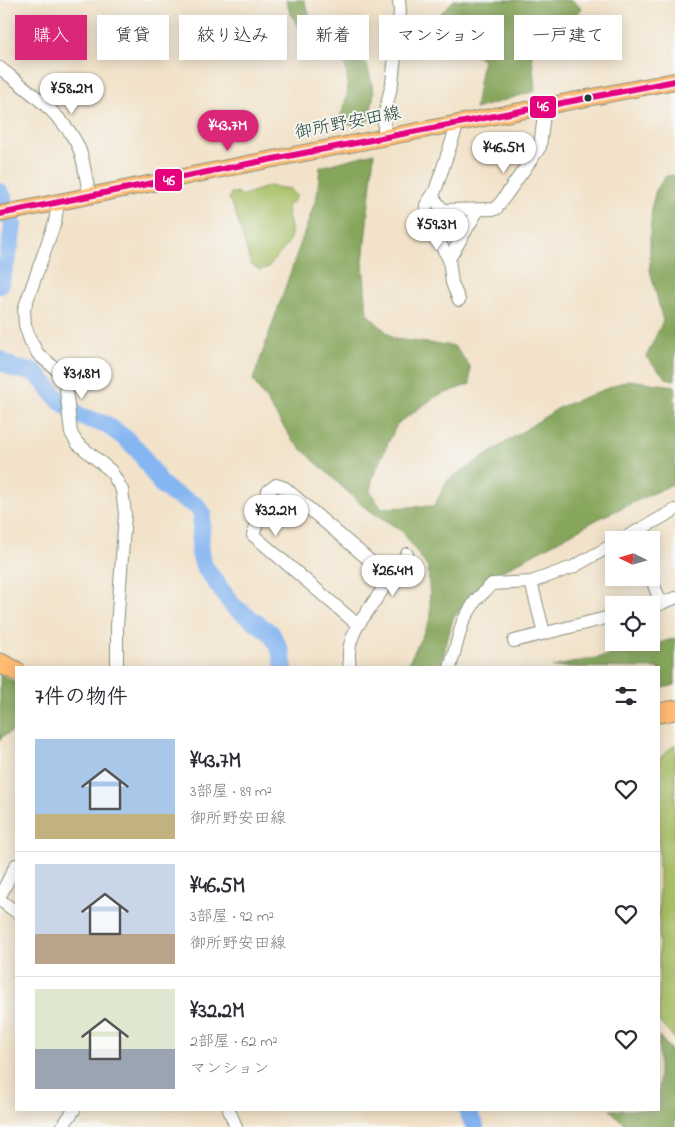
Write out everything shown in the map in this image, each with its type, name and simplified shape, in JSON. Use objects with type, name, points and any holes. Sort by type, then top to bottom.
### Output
[{"type":"highway","points":[[0,663],[15,670]]},
{"type":"highway","points":[[660,714],[675,710]]},
{"type":"main road","name":"御所野安田線","points":[[0,214],[675,81]]},
{"type":"street","points":[[384,137],[384,117],[392,84],[400,11],[399,0]]},
{"type":"street","points":[[0,68],[46,106],[69,133],[80,151],[90,196]]},
{"type":"street","points":[[432,196],[443,210],[496,209],[540,146],[545,106]]},
{"type":"street","points":[[458,123],[435,191],[426,205],[426,222],[449,259],[452,283],[459,300]]},
{"type":"street","points":[[58,203],[55,222],[24,309],[25,325],[30,340],[38,354],[62,374],[65,380],[71,433],[77,443],[111,471],[122,490],[125,514],[117,627],[117,666]]},
{"type":"street","points":[[449,259],[478,210]]},
{"type":"street","points":[[358,625],[253,535],[268,491],[276,485],[285,488],[389,577]]},
{"type":"street","points":[[644,531],[675,510]]},
{"type":"street","points":[[451,666],[463,621],[476,600],[492,584],[531,582],[573,567],[605,549]]},
{"type":"street","points":[[350,666],[348,657],[350,639],[389,577],[407,554]]},
{"type":"street","points":[[531,582],[544,633]]},
{"type":"street","points":[[660,604],[675,598]]},
{"type":"street","points":[[514,641],[605,618]]},
{"type":"street","points":[[0,896],[15,867]]},
{"type":"street","points":[[0,900],[15,911]]},
{"type":"street","points":[[62,1127],[73,1111]]},
{"type":"street","points":[[229,1111],[236,1127]]},
{"type":"green space","points":[[286,0],[304,0],[310,15],[297,15],[297,24]]},
{"type":"green space","points":[[454,0],[572,0],[582,8],[577,15],[514,15],[514,60],[532,60],[535,91],[475,109],[483,60],[504,60],[504,15],[441,15],[441,13]]},
{"type":"green space","points":[[344,60],[364,60],[374,93],[369,120],[354,126],[344,122],[340,117],[346,101],[348,89]]},
{"type":"green space","points":[[374,153],[363,262],[367,314],[394,339],[454,346],[470,366],[470,384],[435,397],[397,424],[373,476],[370,491],[381,508],[434,506],[448,480],[560,407],[628,380],[675,386],[675,483],[600,518],[493,576],[453,618],[442,661],[450,666],[411,666],[409,662],[431,618],[428,568],[402,531],[364,507],[293,441],[253,380],[317,196],[320,167]]},
{"type":"green space","points":[[675,175],[675,380],[666,378],[646,357],[663,321],[650,270],[652,205],[656,190],[666,176]]},
{"type":"green space","points":[[269,186],[291,189],[297,195],[293,202],[287,206],[291,230],[290,239],[269,267],[260,270],[251,264],[234,208],[229,199],[231,193],[237,193],[241,196]]},
{"type":"green space","points":[[675,638],[675,685],[660,689],[660,666],[557,666],[629,651],[660,651],[660,643]]},
{"type":"green space","points":[[0,674],[15,682],[15,730],[3,736],[0,741]]},
{"type":"green space","points":[[675,744],[675,961],[671,974],[675,977],[675,1039],[660,1023],[660,758]]},
{"type":"green space","points":[[660,1037],[675,1055],[675,1127],[625,1127],[611,1111],[660,1111]]},
{"type":"waterway","points":[[0,192],[4,199]]},
{"type":"waterway","points":[[0,285],[13,226],[8,212]]},
{"type":"waterway","points":[[0,360],[15,369],[35,372],[58,399],[80,416],[107,425],[125,438],[138,450],[161,484],[172,493],[197,506],[202,514],[200,553],[204,566],[233,606],[271,633],[280,650],[284,666]]},
{"type":"waterway","points":[[467,1111],[475,1127]]},
{"type":"transit line","name":"46","points":[[0,214],[675,81]]}]
